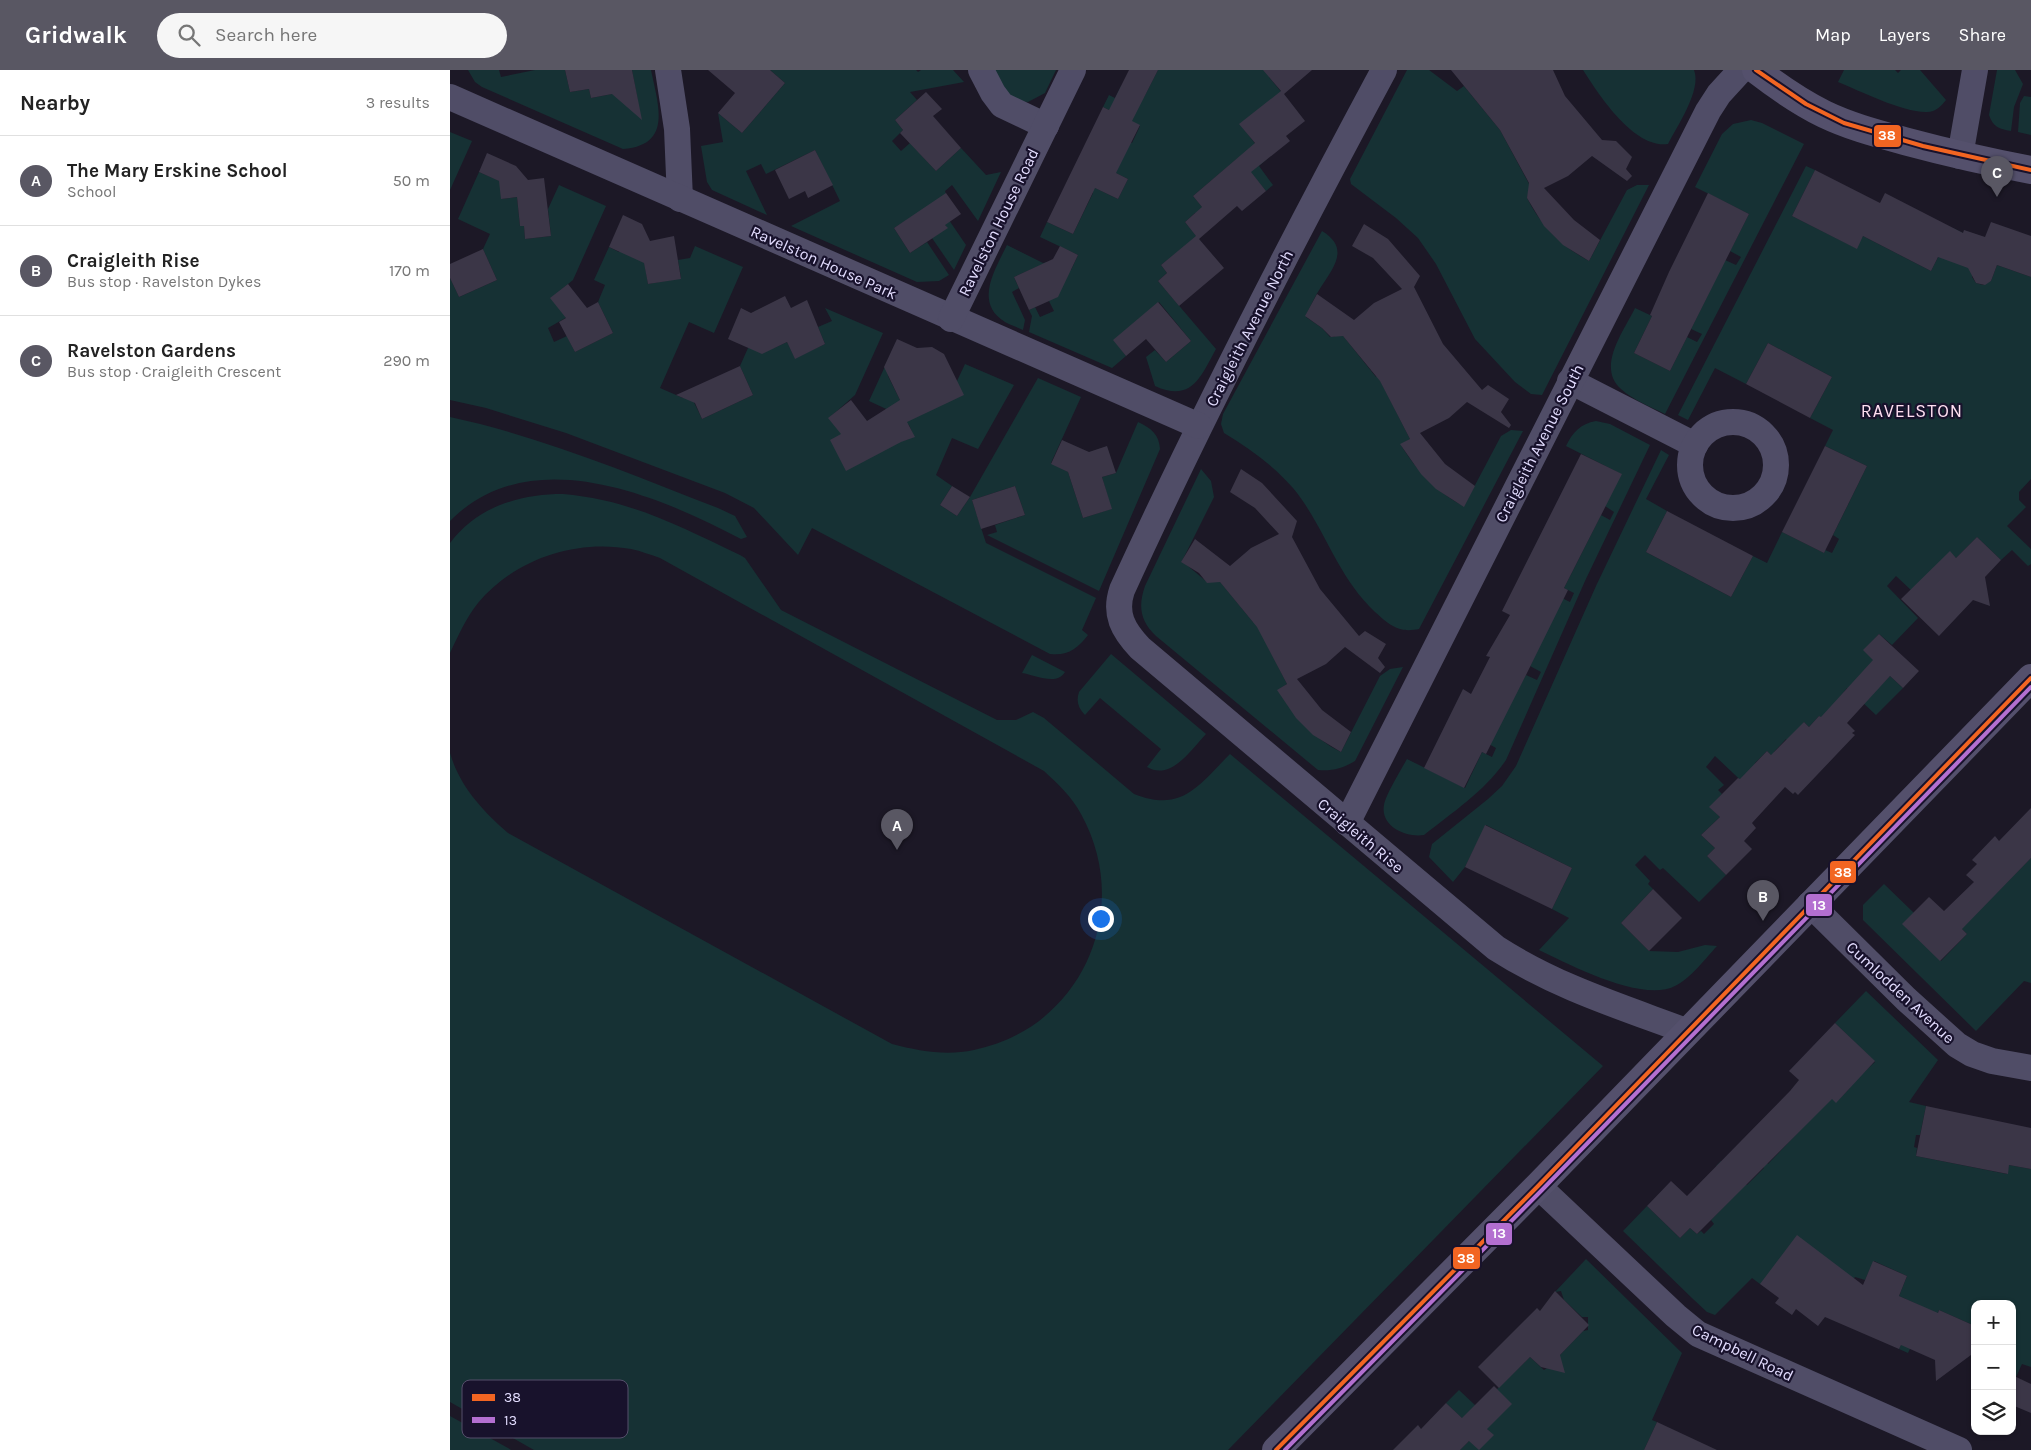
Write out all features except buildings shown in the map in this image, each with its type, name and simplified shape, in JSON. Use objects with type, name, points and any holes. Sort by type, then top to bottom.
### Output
[{"type":"street","points":[[668,70],[677,129],[680,198]]},
{"type":"street","points":[[981,70],[993,94],[1002,105],[1046,126]]},
{"type":"street","name":"Ravelston House Road","points":[[951,319],[1073,70]]},
{"type":"street","name":"Craigleith Avenue North","points":[[1122,590],[1199,426],[1325,180],[1384,70]]},
{"type":"street","name":"Craigleith Avenue South","points":[[1347,823],[1406,711],[1570,381],[1708,111],[1719,94],[1741,70]]},
{"type":"street","points":[[1756,70],[1797,99],[1837,120],[1876,134],[1960,156],[2031,170]]},
{"type":"street","points":[[1960,156],[1975,70]]},
{"type":"street","name":"Ravelston House Park","points":[[450,97],[951,319],[1199,426]]},
{"type":"street","points":[[1570,381],[1695,445]]},
{"type":"street","name":"Craigleith Rise","points":[[1122,590],[1118,609],[1122,624],[1140,648],[1496,948],[1520,963],[1577,992],[1686,1031]]},
{"type":"street","points":[[1276,1450],[1538,1186],[1686,1031],[2031,678]]},
{"type":"street","name":"Cumlodden Avenue","points":[[1810,904],[1906,999],[1957,1045],[1972,1054],[2031,1068]]},
{"type":"street","name":"Campbell Road","points":[[1538,1186],[1676,1316],[1698,1334],[1959,1450]]},
{"type":"green space","points":[[468,70],[499,70],[501,77],[535,70],[565,70],[570,92],[589,89],[591,98],[622,92],[637,104],[632,70],[651,70],[658,109],[656,131],[649,140],[639,146],[623,149],[482,87],[475,82]]},
{"type":"green space","points":[[770,70],[916,70],[918,72],[921,70],[953,70],[964,82],[910,92],[917,100],[895,120],[903,130],[892,141],[901,151],[910,143],[936,171],[961,148],[986,175],[1001,172],[978,221],[952,185],[945,191],[946,194],[936,201],[966,245],[954,270],[932,238],[947,228],[932,204],[894,228],[910,253],[927,242],[949,275],[939,281],[917,282],[791,226],[840,201],[815,150],[766,174],[761,164],[746,171],[767,215],[712,190],[707,182],[701,146],[723,142],[718,113],[742,133],[785,83]]},
{"type":"green space","points":[[992,70],[1056,70],[1045,93],[1028,102],[1018,101],[1009,97]]},
{"type":"green space","points":[[1158,70],[1277,70],[1269,77],[1287,99],[1240,124],[1267,159],[1259,166],[1273,185],[1266,191],[1238,158],[1193,196],[1208,214],[1195,213],[1185,222],[1202,243],[1180,250],[1161,265],[1167,273],[1158,281],[1216,349],[1194,384],[1187,389],[1178,391],[1155,386],[1146,357],[1155,350],[1166,362],[1191,341],[1159,302],[1114,340],[1126,356],[1112,368],[1029,332],[1032,316],[1029,310],[1035,307],[1040,317],[1054,311],[1049,301],[1043,264],[1014,277],[1019,288],[1012,292],[1025,320],[1023,330],[1005,322],[995,314],[990,305],[989,295],[993,274],[1007,245],[1043,263],[1052,261],[1071,270],[1078,255],[1040,237],[1047,222],[1073,234],[1093,193],[1083,182],[1118,199],[1128,179],[1093,162],[1121,137],[1132,143],[1140,126],[1103,107],[1109,95],[1115,98],[1121,86],[1144,97]]},
{"type":"green space","points":[[1407,70],[1429,70],[1457,91],[1464,86],[1500,130],[1534,193],[1528,195],[1527,198],[1539,218],[1569,249],[1589,261],[1627,190],[1637,185],[1649,185],[1542,395],[1531,394],[1515,382],[1475,339],[1436,264],[1418,238],[1396,218],[1351,184],[1350,179]]},
{"type":"green space","points":[[1583,70],[1694,70],[1696,78],[1695,87],[1687,108],[1668,144],[1655,143],[1643,138],[1630,129],[1619,118],[1598,93]]},
{"type":"green space","points":[[1844,70],[1895,70],[1898,73],[1901,70],[1920,70],[1946,100],[1938,108],[1930,112],[1906,109],[1838,82]]},
{"type":"green space","points":[[1997,70],[2015,70],[2023,84],[2014,107],[2011,131],[1997,127],[1989,115]]},
{"type":"green space","points":[[2024,96],[2031,97],[2031,135],[2018,132],[2020,103]]},
{"type":"green space","points":[[1751,120],[1762,123],[1804,144],[1665,414],[1631,397],[1621,389],[1614,380],[1611,370],[1614,349],[1635,308],[1652,316],[1634,353],[1670,371],[1687,337],[1697,342],[1702,334],[1691,329],[1725,260],[1736,265],[1741,257],[1730,251],[1749,214],[1695,187],[1722,134],[1733,124]]},
{"type":"green space","points":[[450,132],[472,141],[450,190]]},
{"type":"green space","points":[[1806,166],[1815,170],[1792,216],[1856,248],[1863,236],[1931,271],[1953,228],[1963,233],[1974,270],[1972,277],[1976,283],[1983,285],[1991,281],[1997,265],[2031,277],[2031,479],[2019,492],[2019,500],[2026,507],[2007,526],[2031,549],[2031,564],[2028,566],[2012,550],[2001,560],[1977,537],[1956,558],[1950,552],[1927,605],[1896,576],[1887,586],[1918,618],[1892,645],[1879,634],[1864,650],[1878,664],[1880,686],[1890,676],[1903,688],[1876,715],[1847,688],[1823,719],[1819,716],[1809,727],[1804,722],[1791,744],[1786,739],[1774,752],[1777,761],[1767,751],[1755,763],[1751,790],[1715,756],[1706,767],[1724,785],[1718,790],[1722,794],[1710,807],[1720,817],[1701,835],[1715,848],[1707,856],[1726,875],[1699,902],[1663,868],[1660,870],[1645,855],[1635,865],[1650,881],[1648,884],[1653,889],[1621,923],[1649,951],[1678,952],[1705,945],[1717,946],[1681,983],[1661,990],[1645,990],[1607,980],[1539,950],[1569,918],[1552,909],[1572,868],[1486,825],[1465,867],[1453,882],[1429,857],[1432,844],[1502,786],[1516,766],[1596,586],[1661,450],[1669,455],[1646,499],[1667,511],[1646,552],[1731,597],[1753,556],[1767,563],[1782,532],[1824,553],[1825,550],[1832,553],[1839,539],[1833,535],[1867,466],[1825,446],[1833,430],[1810,418],[1832,377],[1768,343],[1746,384],[1715,368],[1688,420],[1678,415]]},
{"type":"green space","points":[[479,172],[507,184],[502,199],[517,197],[520,226],[524,226],[525,239],[551,236],[548,209],[559,185],[606,206],[573,280],[551,298],[567,317],[548,328],[554,342],[567,336],[575,352],[613,333],[598,302],[605,285],[594,280],[609,247],[619,252],[624,241],[641,242],[648,284],[681,278],[678,260],[690,258],[695,246],[743,267],[714,333],[689,322],[660,388],[683,398],[691,396],[702,419],[753,395],[740,366],[748,348],[753,314],[756,310],[774,348],[787,342],[795,358],[825,344],[818,327],[832,321],[825,308],[883,333],[855,395],[829,418],[902,441],[909,439],[912,432],[909,425],[891,417],[897,414],[869,401],[887,362],[888,376],[902,404],[957,381],[965,364],[1014,385],[978,449],[952,438],[936,475],[952,486],[940,505],[957,516],[970,497],[1038,378],[1081,397],[1051,463],[1068,472],[1083,518],[1111,509],[1102,477],[1116,473],[1138,422],[1150,429],[1158,439],[1160,449],[1099,591],[987,535],[997,532],[995,525],[1025,515],[1015,486],[972,500],[986,543],[1096,598],[1082,630],[1088,635],[1080,644],[1067,653],[1050,654],[812,528],[798,555],[754,508],[725,493],[566,433],[486,408],[450,400],[450,278],[459,297],[497,280],[483,249],[490,234],[458,219]]},
{"type":"green space","points":[[1322,231],[1331,237],[1335,244],[1337,258],[1306,317],[1322,328],[1330,337],[1334,337],[1340,332],[1376,377],[1378,376],[1410,439],[1401,445],[1413,463],[1436,488],[1464,506],[1501,436],[1511,430],[1523,431],[1419,629],[1403,630],[1396,628],[1375,612],[1350,583],[1314,519],[1293,488],[1261,458],[1224,433],[1221,424],[1223,414]]},
{"type":"green space","points":[[450,417],[485,425],[552,446],[718,508],[735,516],[747,537],[741,539],[671,506],[633,493],[594,483],[555,479],[517,483],[482,497],[450,521]]},
{"type":"green space","points":[[1596,421],[1610,424],[1650,445],[1585,581],[1506,760],[1488,782],[1424,835],[1403,833],[1390,825],[1384,813],[1384,805],[1407,759],[1465,788],[1482,752],[1492,757],[1496,748],[1487,743],[1526,675],[1537,680],[1541,672],[1530,666],[1560,597],[1570,602],[1574,593],[1564,588],[1601,515],[1610,520],[1614,512],[1605,506],[1621,474],[1566,446],[1578,429]]},
{"type":"green space","points":[[1201,469],[1211,481],[1214,497],[1182,561],[1207,582],[1217,578],[1253,622],[1255,621],[1287,684],[1278,690],[1305,726],[1341,752],[1380,676],[1390,669],[1403,667],[1355,761],[1346,766],[1337,769],[1318,770],[1156,636],[1144,619],[1141,607],[1145,586]]},
{"type":"green space","points":[[563,494],[588,497],[633,508],[740,555],[745,558],[781,610],[997,720],[1016,720],[1033,712],[1044,718],[1134,794],[1151,799],[1165,800],[1177,798],[1198,786],[1230,754],[1603,1066],[1228,1450],[534,1450],[513,1438],[628,1438],[628,1380],[462,1380],[462,1409],[450,1402],[450,753],[460,777],[473,797],[489,816],[508,833],[892,1044],[912,1049],[943,1053],[974,1050],[1012,1037],[1044,1017],[1069,991],[1088,959],[1099,925],[1102,888],[1096,851],[1081,814],[1069,796],[1044,771],[660,558],[631,549],[589,547],[568,550],[528,564],[493,588],[478,603],[466,621],[450,653],[450,543],[473,520],[500,505],[515,500]]},
{"type":"green space","points":[[1111,654],[1206,734],[1180,762],[1172,767],[1156,770],[1147,767],[1161,749],[1100,698],[1085,715],[1081,710],[1078,704],[1079,692]]},
{"type":"green space","points":[[1032,655],[1065,672],[1057,678],[1051,679],[1022,673]]},
{"type":"green space","points":[[2031,858],[2031,983],[2024,981],[1976,1031],[1863,920],[1863,905],[1884,884],[1914,913],[1903,924],[1941,961],[1967,934],[1945,912],[1965,925]]},
{"type":"green space","points":[[1866,991],[1938,1060],[1909,1102],[1926,1106],[1920,1135],[1916,1135],[1914,1147],[1917,1148],[1916,1156],[2007,1174],[2009,1165],[2031,1169],[2031,1367],[2022,1364],[2016,1377],[2016,1300],[1971,1300],[1971,1324],[1939,1310],[1928,1334],[1919,1330],[1908,1353],[1899,1349],[1919,1305],[1899,1296],[1907,1276],[1874,1261],[1865,1280],[1855,1277],[1840,1297],[1760,1284],[1752,1278],[1715,1315],[1707,1312],[1623,1231],[1647,1206],[1680,1238],[1690,1228],[1697,1234],[1701,1231],[1704,1234],[1714,1224],[1711,1220],[1741,1189],[1716,1166],[1721,1161],[1747,1185],[1764,1168],[1743,1148],[1747,1143],[1768,1164],[1807,1123],[1814,1081],[1836,1102],[1850,1088],[1839,1077],[1862,1074],[1875,1062],[1835,1023]]},
{"type":"green space","points":[[1586,1259],[1682,1353],[1652,1420],[1657,1422],[1644,1450],[1460,1450],[1469,1441],[1493,1435],[1473,1415],[1466,1422],[1446,1403],[1459,1390],[1493,1422],[1497,1389],[1530,1357],[1544,1370],[1547,1368],[1556,1370],[1559,1356],[1583,1331],[1588,1330],[1588,1317],[1582,1317],[1564,1300],[1561,1291],[1555,1292]]},
{"type":"green space","points":[[450,1416],[462,1423],[462,1438],[490,1438],[511,1450],[450,1450]]},
{"type":"transit line","name":"38","points":[[1756,70],[1806,104],[1844,123],[1923,146],[2031,170]]},
{"type":"transit line","name":"38","points":[[1276,1450],[1538,1186],[2031,678]]},
{"type":"transit line","name":"13","points":[[1285,1450],[1542,1190],[2031,687]]},
{"type":"place","name":"Ravelston Gardens","points":[[1997,197]]},
{"type":"place","name":"The Mary Erskine School","points":[[897,850]]},
{"type":"place","name":"Craigleith Rise","points":[[1763,921]]},
{"type":"district","name":"RAVELSTON","points":[[1912,411]]}]
